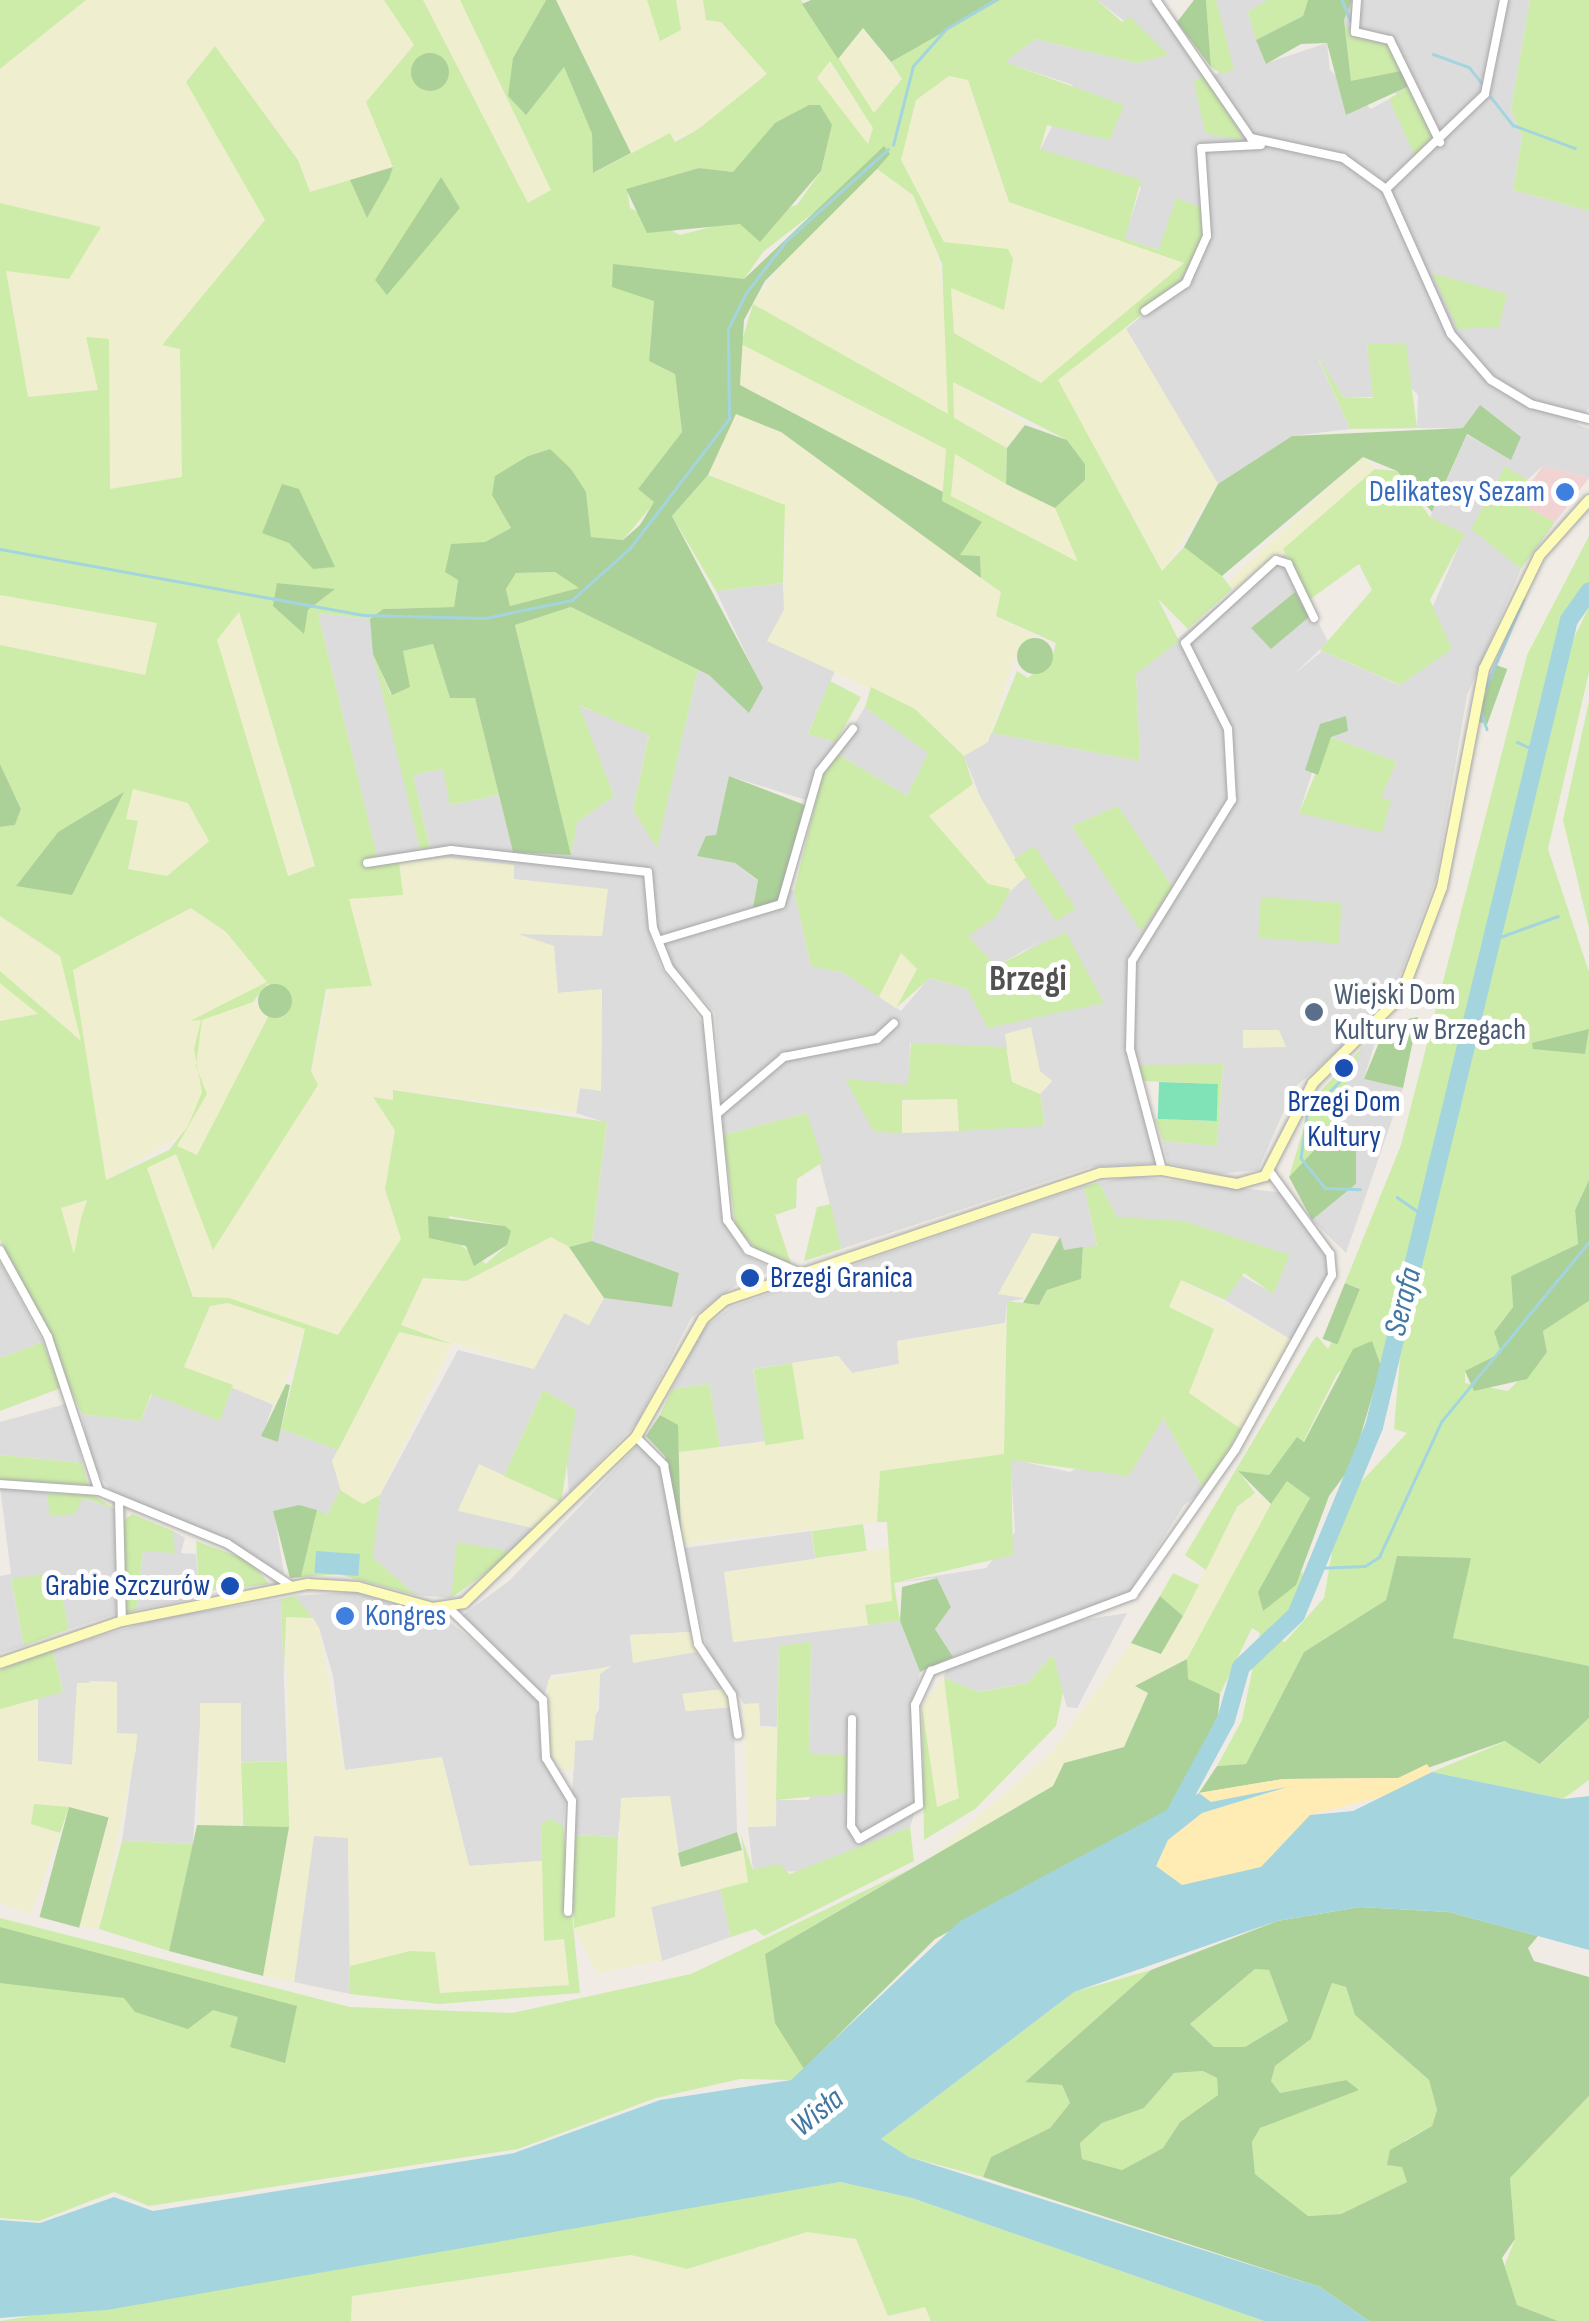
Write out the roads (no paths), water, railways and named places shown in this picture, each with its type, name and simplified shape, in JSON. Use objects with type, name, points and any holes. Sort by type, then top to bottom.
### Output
[{"type":"street","points":[[1156,0],[1236,122],[1266,145]]},
{"type":"street","points":[[1357,0],[1355,32],[1390,40],[1440,142]]},
{"type":"street","points":[[1386,189],[1440,142],[1485,94],[1504,0]]},
{"type":"street","points":[[1145,311],[1186,283],[1207,236],[1201,148],[1266,145],[1344,158],[1386,189],[1464,353],[1512,394],[1589,419]]},
{"type":"street","points":[[448,1607],[497,1581],[636,1437],[707,1314],[798,1272],[1072,1181],[1162,1170],[1237,1184],[1270,1172],[1313,1083],[1400,996],[1442,887],[1484,669],[1539,556],[1589,500]]},
{"type":"street","points":[[1162,1170],[1130,1049],[1132,962],[1232,800],[1228,729],[1184,643],[1283,559],[1314,618]]},
{"type":"street","points":[[662,940],[784,901],[818,772],[852,729]]},
{"type":"street","points":[[367,862],[451,850],[630,866],[652,876],[650,912],[673,975],[705,1009],[732,1231],[748,1250],[798,1272]]},
{"type":"street","points":[[718,1114],[784,1056],[877,1039],[894,1023]]},
{"type":"street","points":[[852,1719],[851,1826],[858,1839],[919,1805],[916,1698],[931,1670],[1133,1596],[1234,1450],[1334,1272],[1270,1172]]},
{"type":"street","points":[[0,1250],[48,1337],[99,1491]]},
{"type":"street","points":[[636,1437],[664,1465],[698,1644],[732,1695],[738,1735]]},
{"type":"street","points":[[0,1484],[99,1491],[228,1544],[293,1587]]},
{"type":"street","points":[[119,1502],[122,1621]]},
{"type":"street","points":[[0,1663],[122,1621],[293,1587],[344,1584],[448,1607],[543,1700],[546,1758],[572,1801],[568,1912]]},
{"type":"water","points":[[316,1551],[360,1554],[358,1576],[314,1573]]},
{"type":"water","name":"Wisła","points":[[1432,1772],[1563,1799],[1589,1796],[1589,1950],[1449,1912],[1360,1907],[1277,1921],[1074,1992],[881,2139],[909,2157],[1320,2287],[1369,2321],[1264,2321],[912,2198],[840,2182],[107,2310],[0,2318],[0,2220],[40,2223],[114,2197],[153,2211],[514,2153],[660,2100],[791,2080],[960,1921],[1199,1793],[1211,1802],[1287,1787],[1202,1813],[1168,1840],[1156,1866],[1182,1885],[1261,1867],[1310,1815],[1353,1811]]},
{"type":"waterway","points":[[893,145],[913,66],[946,29],[995,0]]},
{"type":"waterway","points":[[1342,0],[1351,21]]},
{"type":"waterway","points":[[1433,54],[1469,67],[1483,84]]},
{"type":"waterway","points":[[1491,97],[1513,125],[1575,148]]},
{"type":"waterway","points":[[0,549],[363,615],[485,618],[572,600],[630,548],[729,419],[728,329],[746,293],[786,241],[888,149]]},
{"type":"waterway","name":"Serafa","points":[[1170,1823],[1226,1720],[1241,1667],[1296,1615],[1374,1427],[1569,620],[1589,591]]},
{"type":"waterway","points":[[1485,689],[1523,600]]},
{"type":"waterway","points":[[1481,712],[1487,729]]},
{"type":"waterway","points":[[1517,742],[1537,751]]},
{"type":"waterway","points":[[1489,941],[1558,916]]},
{"type":"waterway","points":[[1356,1065],[1307,1116],[1301,1158],[1325,1188],[1360,1189]]},
{"type":"waterway","points":[[1397,1197],[1423,1215]]},
{"type":"waterway","points":[[1316,1568],[1365,1566],[1379,1557],[1441,1422],[1589,1242]]},
{"type":"place","name":"Delikatesy Sezam","points":[[1565,492]]},
{"type":"place","name":"Wiejski Dom Kultury w Brzegach","points":[[1314,1012]]},
{"type":"place","name":"Brzegi Dom Kultury","points":[[1344,1068]]},
{"type":"place","name":"Brzegi Granica","points":[[750,1278]]},
{"type":"place","name":"Grabie Szczurów","points":[[230,1586]]},
{"type":"place","name":"Kongres","points":[[345,1616]]},
{"type":"district","name":"Brzegi","points":[[1028,980]]}]
